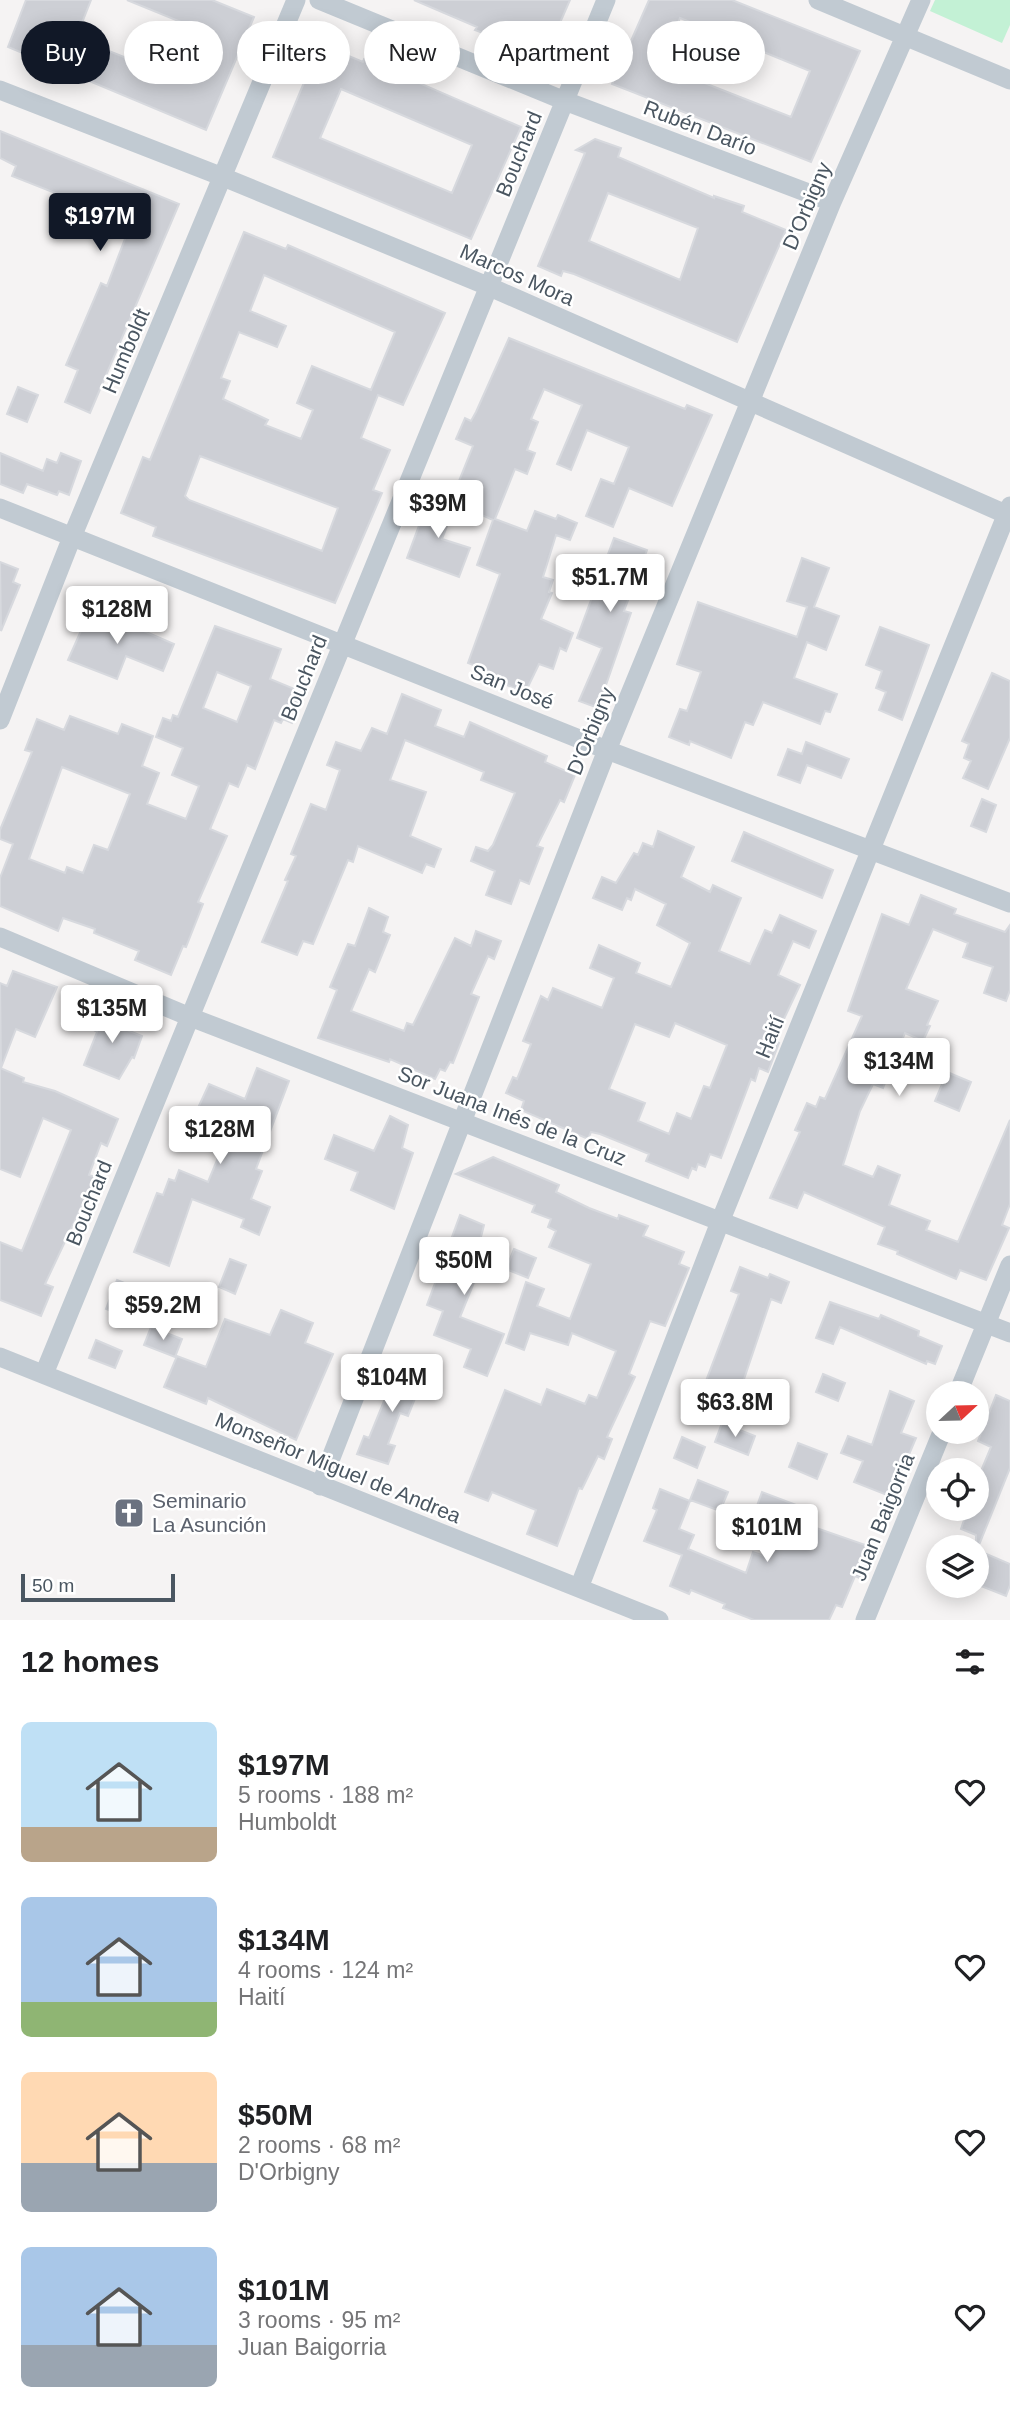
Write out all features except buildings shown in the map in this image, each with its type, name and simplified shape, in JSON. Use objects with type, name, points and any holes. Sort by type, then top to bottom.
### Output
[{"type":"street","name":"Humboldt","points":[[0,720],[72,537],[296,0]]},
{"type":"street","name":"Rubén Darío","points":[[319,0],[565,101],[832,202]]},
{"type":"street","name":"Bouchard","points":[[44,1374],[606,0]]},
{"type":"street","points":[[818,0],[1010,80]]},
{"type":"street","name":"D'Orbigny","points":[[320,1486],[607,750],[751,405],[832,202],[921,0]]},
{"type":"street","name":"Marcos Mora","points":[[0,90],[223,177],[490,287],[751,405],[1009,512]]},
{"type":"street","name":"San José","points":[[0,508],[607,750],[1010,903]]},
{"type":"street","name":"Haití","points":[[579,1588],[720,1222],[869,850],[1009,512]]},
{"type":"street","name":"Sor Juana Inés de la Cruz","points":[[0,937],[190,1017],[461,1119],[1010,1334]]},
{"type":"street","points":[[963,1381],[1010,1265]]},
{"type":"street","name":"Monseñor Miguel de Andrea","points":[[0,1357],[659,1620]]},
{"type":"street","name":"Juan Baigorria","points":[[865,1620],[937,1444]]},
{"type":"green space","points":[[935,0],[1010,0],[1010,25],[1002,43],[930,11]]},
{"type":"place","name":"Seminario La Asunción","points":[[129,1513]]}]
